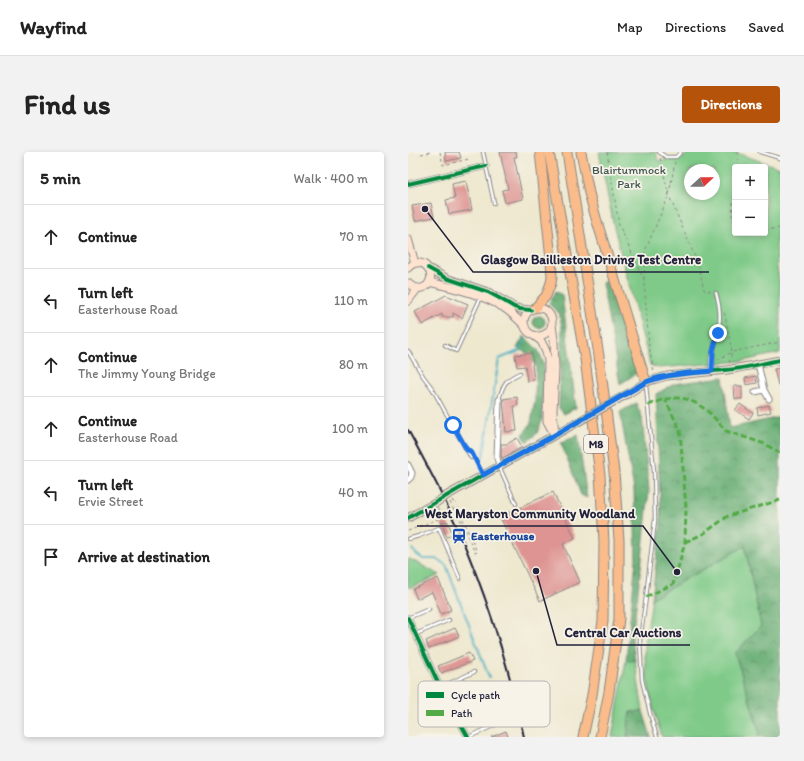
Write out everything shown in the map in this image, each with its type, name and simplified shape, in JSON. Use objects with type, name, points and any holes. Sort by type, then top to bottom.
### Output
[{"type":"highway","points":[[533,309],[546,296],[552,277],[540,152]]},
{"type":"highway","name":"M8","points":[[549,152],[585,359],[600,474],[604,541],[602,621],[592,695],[583,737]]},
{"type":"highway","name":"M8","points":[[567,152],[599,356],[614,472],[619,540],[619,619],[609,692],[600,737]]},
{"type":"highway","points":[[581,152],[589,193],[646,382]]},
{"type":"street","points":[[408,184],[486,166]]},
{"type":"street","points":[[408,239],[415,263]]},
{"type":"street","points":[[408,268],[415,263],[422,264],[446,278],[488,292],[514,307],[520,309],[540,308],[548,312],[552,320],[554,340],[555,369],[553,411],[555,435]]},
{"type":"street","points":[[408,283],[414,288],[425,286],[429,282],[431,274],[428,268]]},
{"type":"street","points":[[429,282],[456,288],[481,297],[504,308],[525,326]]},
{"type":"street","points":[[408,301],[418,288]]},
{"type":"street","points":[[533,309],[527,313],[524,322],[527,331],[542,341],[546,351],[548,361],[547,420],[555,435]]},
{"type":"street","points":[[534,336],[548,333],[552,325]]},
{"type":"street","points":[[712,360],[712,371]]},
{"type":"street","points":[[408,518],[646,382],[656,378],[676,374],[727,370],[780,360]]},
{"type":"street","points":[[758,364],[764,390],[769,399]]},
{"type":"street","points":[[755,392],[764,390]]},
{"type":"street","points":[[499,400],[497,457],[499,466]]},
{"type":"street","points":[[408,465],[412,473],[411,478],[408,480]]},
{"type":"street","points":[[408,618],[437,681]]},
{"type":"street","points":[[463,727],[469,737]]},
{"type":"lane","points":[[483,152],[494,203]]},
{"type":"lane","points":[[659,152],[666,157],[676,157],[681,152]]},
{"type":"lane","points":[[760,152],[780,158]]},
{"type":"lane","points":[[712,360],[719,328],[720,311],[716,293]]},
{"type":"lane","points":[[445,345],[456,350],[481,297]]},
{"type":"lane","points":[[408,351],[432,388],[471,458]]},
{"type":"lane","points":[[499,400],[503,386],[512,377],[520,373]]},
{"type":"lane","points":[[646,382],[654,471],[655,520],[640,640],[642,680],[657,737]]},
{"type":"lane","points":[[499,466],[516,504]]},
{"type":"lane","points":[[408,539],[439,528],[460,579]]},
{"type":"lane","points":[[408,618],[429,609]]},
{"type":"lane","points":[[415,634],[449,620]]},
{"type":"lane","points":[[454,681],[474,672]]},
{"type":"lane","points":[[469,737],[491,727]]},
{"type":"path","points":[[420,154],[431,152]]},
{"type":"path","points":[[440,152],[443,165],[469,159]]},
{"type":"path","points":[[608,152],[619,225],[644,280]]},
{"type":"path","points":[[659,152],[669,196],[698,266],[704,290],[716,293]]},
{"type":"path","points":[[737,164],[738,152]]},
{"type":"path","points":[[656,378],[649,346],[644,280],[645,251],[669,196],[676,157]]},
{"type":"path","points":[[768,230],[780,228]]},
{"type":"path","points":[[720,311],[725,315],[732,352],[727,370]]},
{"type":"path","points":[[712,360],[732,352],[780,342]]},
{"type":"path","points":[[467,450],[471,451],[483,475]]},
{"type":"path","points":[[448,495],[454,510]]},
{"type":"path","points":[[448,495],[453,502],[455,502],[477,552],[475,552],[459,516],[457,517]]},
{"type":"path","points":[[436,502],[443,516]]},
{"type":"path","points":[[408,531],[438,519],[441,521]]},
{"type":"path","points":[[439,528],[443,519]]},
{"type":"green space","name":"Blairtummock Park","points":[[599,152],[656,152],[658,161],[683,158],[689,152],[734,152],[780,168],[780,193],[776,241],[777,267],[780,288],[780,353],[743,361],[659,368],[650,365],[614,227]]},
{"type":"green space","points":[[607,281],[637,373],[620,384],[602,283]]},
{"type":"green space","points":[[556,291],[562,295],[576,408],[564,414],[559,408],[562,326],[559,313],[549,304]]},
{"type":"green space","points":[[539,316],[543,318],[545,322],[543,326],[539,328],[535,326],[533,322],[535,318]]},
{"type":"green space","points":[[524,336],[538,350],[544,364],[542,420],[537,433],[527,442],[523,435],[531,423],[535,400],[536,365],[527,353],[517,348]]},
{"type":"green space","points":[[723,377],[730,428],[780,417],[780,737],[756,737],[760,734],[735,653],[761,626],[745,546],[652,598],[661,522],[656,394],[674,384]]},
{"type":"green space","points":[[636,403],[642,417],[649,490],[632,638],[635,660],[626,660],[636,560],[634,490],[620,412]]},
{"type":"green space","points":[[578,435],[587,498],[581,495],[561,443]]},
{"type":"green space","points":[[745,546],[761,626],[735,653],[760,734],[756,737],[662,737],[650,693],[645,659],[645,647],[652,598]]},
{"type":"green space","points":[[408,558],[440,575],[410,588],[408,587]]},
{"type":"green space","points":[[626,660],[635,660],[643,711],[630,712],[627,737],[612,737]]},
{"type":"green space","points":[[643,711],[651,737],[627,737],[630,712]]},
{"type":"building","points":[[445,152],[459,152],[461,158],[446,161]]},
{"type":"building","points":[[500,152],[516,152],[517,157],[514,157],[523,199],[505,203],[502,190],[508,189]]},
{"type":"building","points":[[466,181],[472,210],[449,214],[446,200],[455,198],[452,184]]},
{"type":"building","points":[[431,203],[434,217],[415,221],[412,206]]},
{"type":"building","points":[[446,295],[468,304],[462,318],[453,313],[453,317],[442,317],[442,314],[422,325],[415,312]]},
{"type":"building","points":[[532,353],[534,380],[527,381],[525,366],[517,367],[515,355]]},
{"type":"building","points":[[780,368],[780,385],[778,385],[774,369]]},
{"type":"building","points":[[756,376],[757,383],[746,385],[745,378]]},
{"type":"building","points":[[734,386],[742,386],[742,399],[735,399]]},
{"type":"building","points":[[517,397],[518,405],[514,406],[517,431],[506,432],[503,399]]},
{"type":"building","points":[[740,404],[753,413],[749,419],[735,410]]},
{"type":"building","points":[[769,405],[771,412],[758,415],[757,408]]},
{"type":"building","points":[[517,438],[522,447],[503,458],[501,457],[501,444],[507,444]]},
{"type":"building","points":[[553,492],[575,538],[563,544],[580,582],[540,601],[500,517]]},
{"type":"building","points":[[447,521],[453,534],[447,537],[441,523]]},
{"type":"building","points":[[438,578],[451,610],[441,614],[432,592],[417,599],[413,589]]},
{"type":"building","points":[[455,628],[459,636],[429,649],[426,641]]},
{"type":"building","points":[[469,653],[473,661],[441,673],[438,666]]},
{"type":"building","points":[[506,731],[508,737],[491,737]]},
{"type":"waterway","points":[[483,458],[499,359],[519,351],[525,340]]},
{"type":"waterway","points":[[412,549],[423,559],[437,559],[446,565],[489,677]]},
{"type":"railway","points":[[408,430],[446,503],[471,560],[492,618],[511,681]]},
{"type":"railway","points":[[522,727],[524,737]]},
{"type":"marked path","points":[[648,405],[665,399],[682,398],[689,400],[698,404],[711,414],[726,431],[765,444],[780,453]]},
{"type":"marked path","points":[[646,597],[673,584],[685,542],[686,508],[680,430],[665,399]]},
{"type":"marked path","points":[[685,542],[703,534],[728,516],[780,500]]},
{"type":"cycle path","points":[[408,184],[486,166]]},
{"type":"cycle path","points":[[428,268],[446,278],[488,292],[514,307],[531,310]]},
{"type":"cycle path","points":[[408,518],[646,382],[665,376],[739,368],[780,360]]},
{"type":"cycle path","points":[[408,618],[437,681]]},
{"type":"cycle path","points":[[462,727],[468,737]]},
{"type":"place","name":"Glasgow Baillieston Driving Test Centre","points":[[425,209]]},
{"type":"place","name":"Easterhouse","points":[[459,536]]},
{"type":"place","name":"Central Car Auctions","points":[[536,571]]},
{"type":"place","name":"West Maryston Community Woodland","points":[[677,572]]},
{"type":"route","points":[[453,425],[467,450],[471,451],[483,475],[646,382],[656,378],[676,374],[712,371],[711,363],[718,333]]}]
